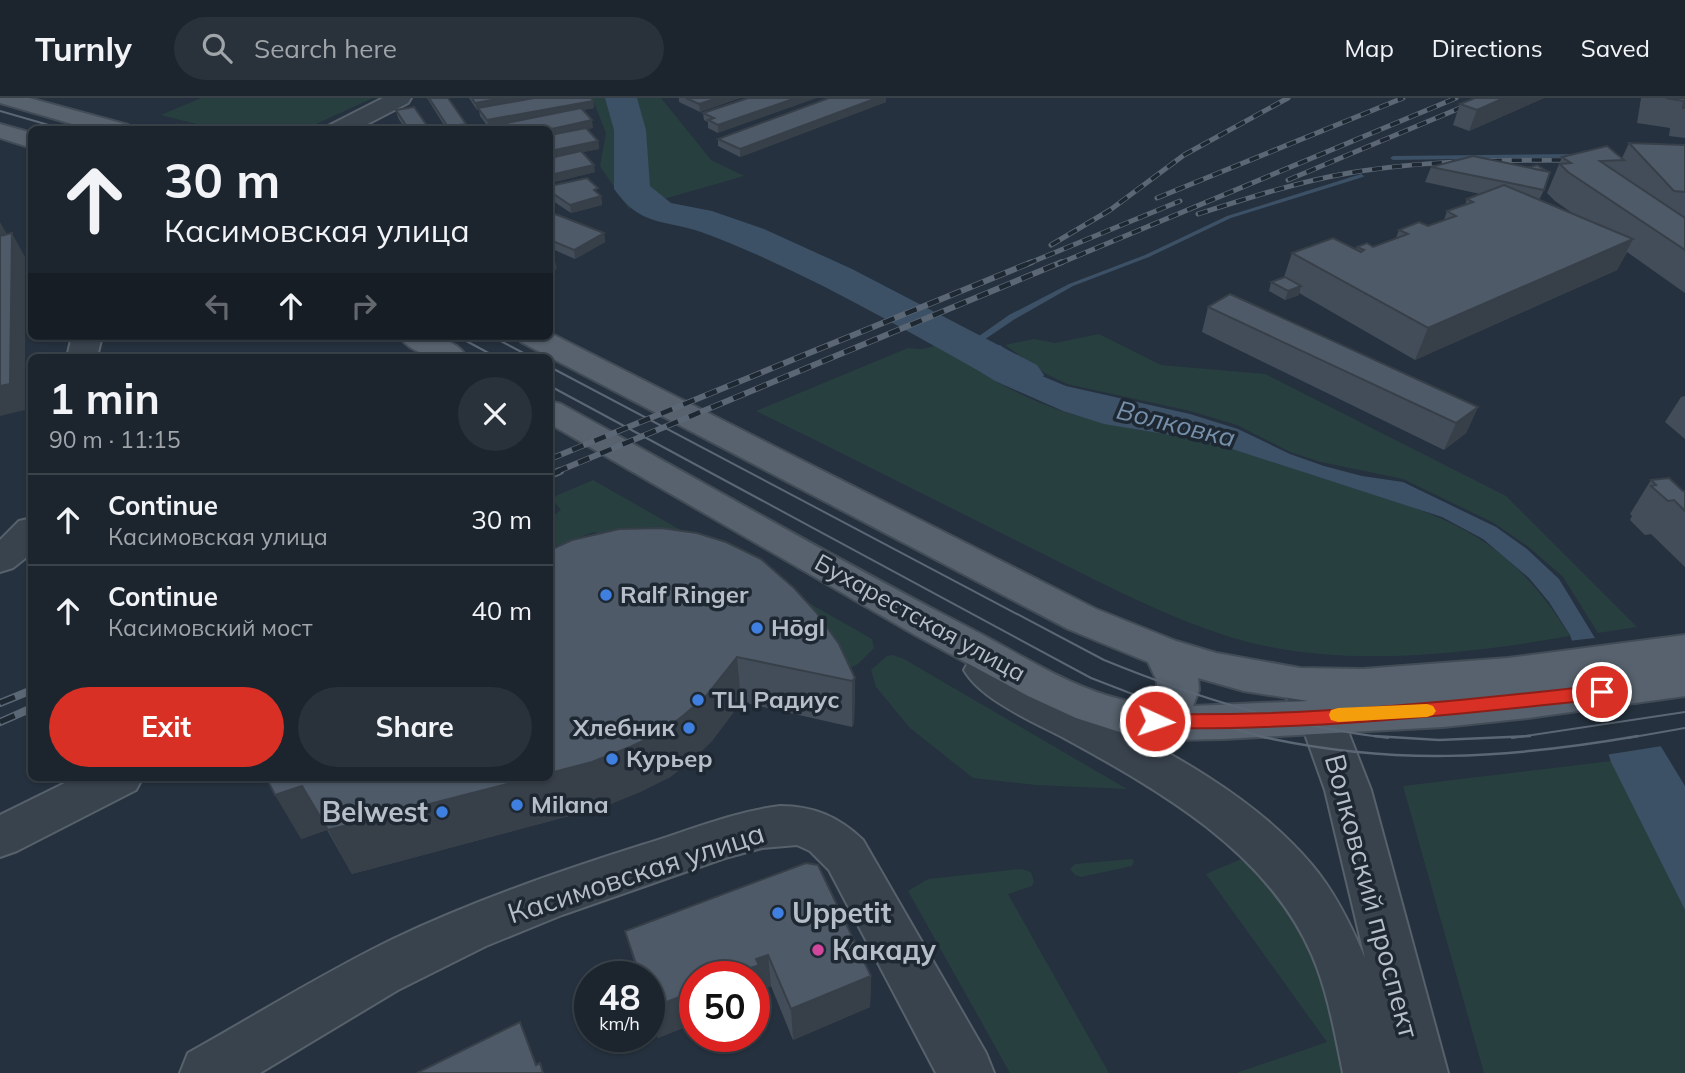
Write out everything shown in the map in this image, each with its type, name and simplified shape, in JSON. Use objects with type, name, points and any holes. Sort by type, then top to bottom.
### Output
[{"type":"main road","points":[[5,98],[106,126]]},
{"type":"main road","points":[[0,131],[28,140]]},
{"type":"main road","points":[[421,340],[447,354]]},
{"type":"main road","points":[[540,340],[1082,620],[1163,653],[1310,700],[1443,710],[1521,688],[1618,675],[1685,680]]},
{"type":"main road","name":"Бухарестская улица","points":[[553,413],[929,625],[1043,685],[1091,706],[1132,719],[1224,722],[1310,700]]},
{"type":"main road","points":[[1618,675],[1685,650]]},
{"type":"main road","points":[[1155,721],[1170,710],[1178,691],[1178,678],[1163,653]]},
{"type":"street","points":[[346,126],[400,98]]},
{"type":"street","points":[[0,559],[28,534]]},
{"type":"street","name":"Волковский проспект","points":[[929,625],[992,675],[1175,780],[1218,808],[1247,831],[1286,869],[1317,912],[1336,950],[1351,993],[1371,1073]]},
{"type":"street","name":"Волковский проспект","points":[[1310,700],[1348,790],[1420,1073]]},
{"type":"street","points":[[0,837],[112,781]]},
{"type":"street","name":"Касимовская улица","points":[[208,1073],[373,976],[509,912],[728,838],[769,827],[798,826],[813,829],[830,838],[846,855],[966,1073]]},
{"type":"green space","points":[[201,98],[373,98],[312,126],[204,126],[161,115]]},
{"type":"green space","points":[[592,98],[661,98],[711,160],[744,176],[629,209],[600,166],[606,133]]},
{"type":"green space","points":[[1099,334],[1161,365],[1265,374],[1506,496],[1637,627],[1598,633],[1563,577],[1530,548],[1494,523],[1403,479],[1321,462],[1290,452],[1237,425],[1190,411],[1067,384],[1046,374],[1005,345],[1034,339],[1055,343]]},
{"type":"green space","points":[[943,344],[999,383],[1062,411],[1222,446],[1437,517],[1494,549],[1520,571],[1545,600],[1570,636],[1448,653],[1365,656],[1283,649],[1244,641],[1190,623],[1136,599],[756,411],[908,348],[922,349]]},
{"type":"green space","points":[[593,480],[872,639],[874,648],[858,664],[838,674],[614,538],[594,532],[553,547],[553,516],[561,510],[553,497]]},
{"type":"green space","points":[[892,655],[904,659],[1127,789],[1036,785],[973,778],[910,728],[876,687],[871,670]]},
{"type":"green space","points":[[1611,761],[1685,910],[1685,1073],[1484,1073],[1403,786]]},
{"type":"green space","points":[[1246,857],[1305,925],[1354,1073],[1236,1073],[1327,1042],[1206,874]]},
{"type":"green space","points":[[1134,860],[1132,866],[1081,877],[1070,869],[1075,864]]},
{"type":"green space","points":[[1021,869],[1031,872],[1034,882],[1032,886],[1008,894],[1109,1073],[1010,1073],[908,891],[928,879]]},
{"type":"water","points":[[958,337],[982,346],[1000,345],[1042,376],[1066,386],[1190,414],[1238,429],[1290,454],[1324,466],[1362,476],[1403,482],[1496,527],[1527,549],[1559,579],[1685,786],[1685,910],[1611,762],[1570,635],[1549,602],[1529,578],[1483,539],[1442,517],[1232,449],[1189,438],[1104,424],[1063,411],[995,381],[964,362],[943,344]]},
{"type":"pier","points":[[1595,638],[1662,746],[1605,755],[1568,641]]},
{"type":"building","points":[[429,98],[448,98],[466,124],[447,126]]},
{"type":"building","points":[[472,98],[503,98],[475,103]]},
{"type":"building","points":[[534,98],[591,98],[593,101],[487,120],[478,108]]},
{"type":"building","points":[[686,98],[718,98],[699,104]]},
{"type":"building","points":[[748,98],[796,98],[718,125],[708,120],[714,118],[703,113]]},
{"type":"building","points":[[829,98],[877,98],[740,149],[718,139]]},
{"type":"building","points":[[1475,98],[1504,98],[1477,110],[1460,104]]},
{"type":"building","points":[[1666,98],[1685,98],[1685,108],[1684,101]]},
{"type":"building","points":[[414,107],[427,126],[406,126],[396,110]]},
{"type":"building","points":[[581,108],[592,120],[553,129],[553,126],[492,126]]},
{"type":"building","points":[[586,128],[598,141],[553,150],[553,134]]},
{"type":"building","points":[[1629,143],[1685,145],[1685,192],[1674,191]]},
{"type":"building","points":[[1607,146],[1624,160],[1600,161],[1685,218],[1685,250],[1560,164],[1571,163],[1562,157]]},
{"type":"building","points":[[581,151],[594,165],[553,174],[553,157]]},
{"type":"building","points":[[1473,156],[1550,172],[1544,190],[1431,167]]},
{"type":"building","points":[[1537,165],[1547,171],[1531,167]]},
{"type":"building","points":[[587,178],[598,188],[594,190],[601,196],[570,205],[553,194],[553,185]]},
{"type":"building","points":[[1504,185],[1633,239],[1428,328],[1292,253],[1333,238],[1361,252],[1364,250],[1357,247],[1367,243],[1373,247],[1408,234],[1399,230],[1419,222],[1428,226],[1456,216],[1447,211],[1473,202],[1467,199]]},
{"type":"building","points":[[553,213],[604,233],[574,250],[553,241]]},
{"type":"building","points":[[12,233],[10,384],[0,386],[0,236]]},
{"type":"building","points":[[1285,277],[1301,286],[1288,291],[1271,282]]},
{"type":"building","points":[[1230,294],[1478,407],[1456,423],[1208,307]]},
{"type":"building","points":[[1669,478],[1685,491],[1685,511],[1674,500],[1668,501],[1651,486],[1656,485],[1651,480]]},
{"type":"building","name":"ТЦ Радиус","points":[[661,528],[697,533],[726,542],[761,559],[816,612],[839,644],[855,678],[852,681],[737,657],[706,696],[662,732],[592,762],[553,772],[553,549],[572,540],[619,529]]},
{"type":"building","points":[[268,781],[518,781],[328,830],[302,786],[275,795]]},
{"type":"building","points":[[806,863],[818,865],[871,976],[791,1009],[768,955],[756,959],[757,961],[679,961],[679,997],[665,1003],[665,961],[635,961],[625,931]]},
{"type":"building","points":[[520,1022],[536,1065],[540,1063],[543,1073],[417,1073]]},
{"type":"waterway","name":"Волковка","points":[[621,98],[630,130],[632,189],[659,212],[699,219],[750,237],[838,278],[1021,375]]},
{"type":"waterway","points":[[1393,158],[1581,156]]},
{"type":"waterway","points":[[966,348],[1012,317],[1071,285],[1147,256],[1229,217],[1361,176]]},
{"type":"tram line","points":[[0,111],[52,126]]},
{"type":"tram line","points":[[464,340],[490,354]]},
{"type":"tram line","points":[[499,340],[525,354]]},
{"type":"tram line","points":[[553,369],[1104,660],[1174,687],[1243,709],[1315,726],[1388,738]]},
{"type":"tram line","points":[[553,388],[1091,678],[1192,717],[1262,737]]},
{"type":"tram line","points":[[1523,736],[1685,712]]},
{"type":"tram line","points":[[1628,738],[1685,728]]},
{"type":"tram line","points":[[1374,736],[1439,740],[1523,736]]},
{"type":"tram line","points":[[1512,738],[1523,736]]},
{"type":"tram line","points":[[1523,736],[1530,736]]},
{"type":"tram line","points":[[1262,737],[1356,752],[1448,756],[1541,750],[1638,736]]},
{"type":"tram line","points":[[1262,737],[1267,738]]},
{"type":"railway","points":[[1051,245],[1110,210],[1184,155],[1288,98]]},
{"type":"railway","points":[[1157,198],[1403,98]]},
{"type":"railway","points":[[1058,264],[1456,98]]},
{"type":"railway","points":[[1288,180],[1484,98]]},
{"type":"railway","points":[[1198,214],[1254,196],[1330,177],[1406,165],[1580,160]]},
{"type":"railway","points":[[1027,264],[1180,201]]},
{"type":"railway","points":[[553,458],[1032,262]]},
{"type":"railway","points":[[556,472],[1062,262]]},
{"type":"railway","points":[[553,474],[560,471]]},
{"type":"railway","points":[[0,703],[28,692]]},
{"type":"railway","points":[[0,722],[28,710]]},
{"type":"slow traffic","points":[[1338,715],[1427,711]]},
{"type":"place","name":"Ralf Ringer","points":[[606,595]]},
{"type":"place","name":"Hōgl","points":[[757,628]]},
{"type":"place","name":"ТЦ Радиус","points":[[698,700]]},
{"type":"place","name":"Хлебник","points":[[689,728]]},
{"type":"place","name":"Курьер","points":[[612,759]]},
{"type":"place","name":"Milana","points":[[517,805]]},
{"type":"place","name":"Belwest","points":[[442,812]]},
{"type":"place","name":"Uppetit","points":[[778,913]]},
{"type":"place","name":"Какаду","points":[[818,950]]},
{"type":"route","points":[[1155,721],[1224,722],[1443,710],[1602,692]]}]
